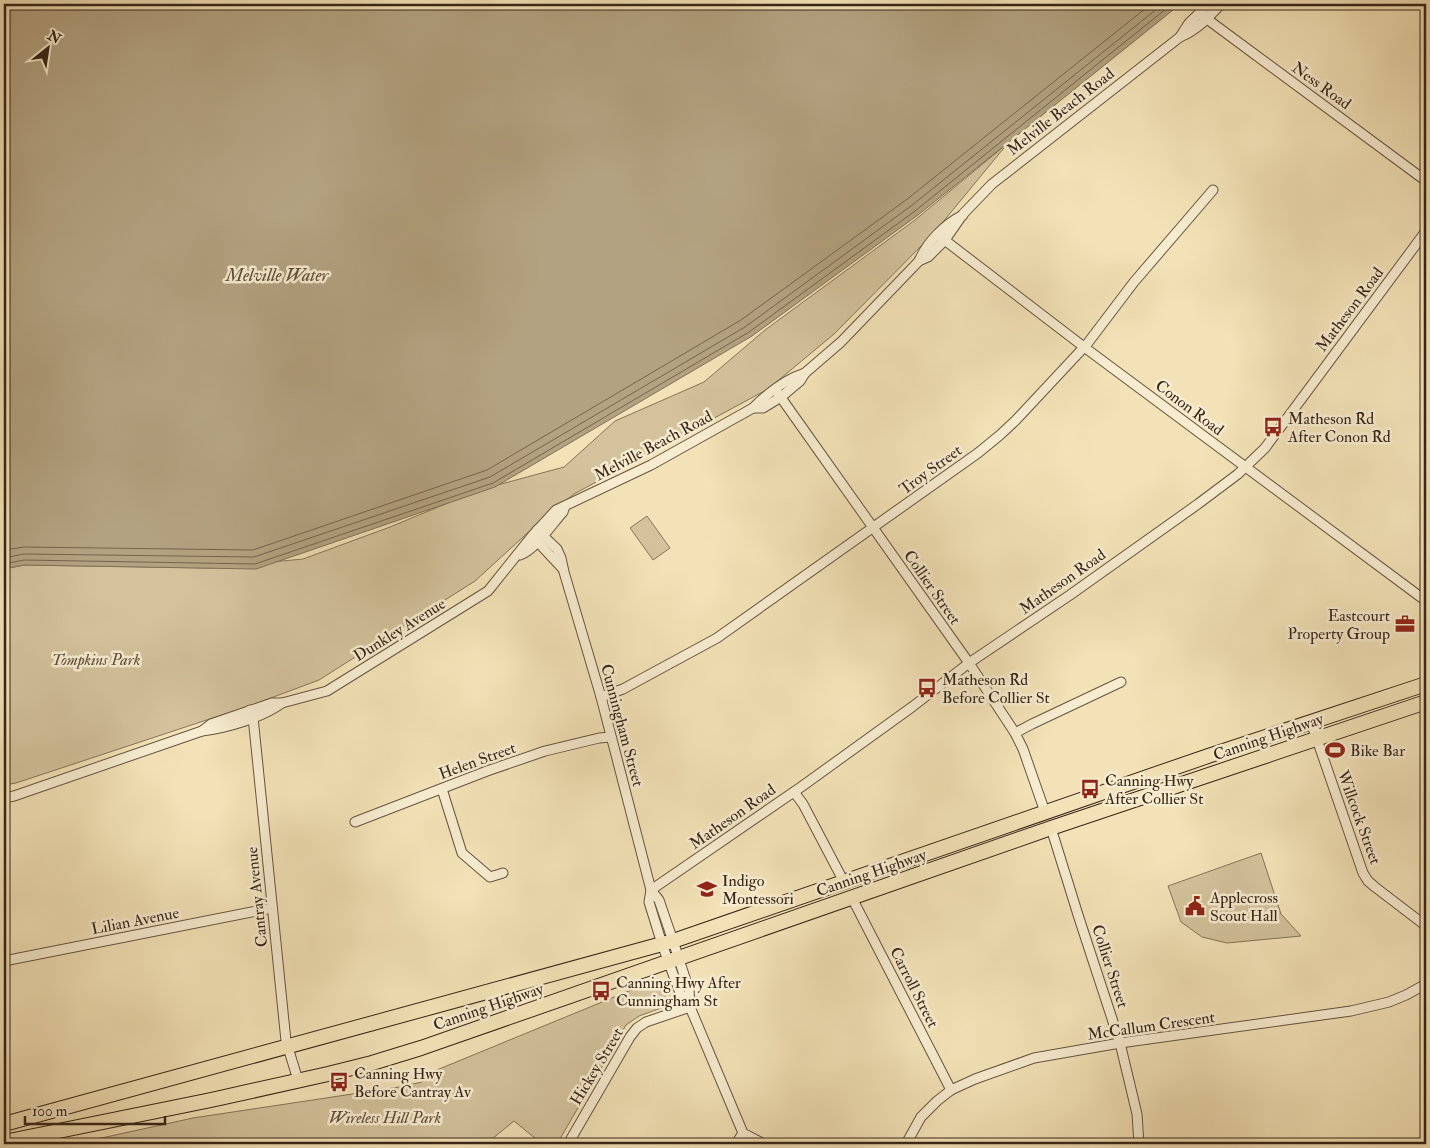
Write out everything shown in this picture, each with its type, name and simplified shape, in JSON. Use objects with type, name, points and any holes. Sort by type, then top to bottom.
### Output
[{"type":"highway","name":"Canning Highway","points":[[4,1124],[668,942],[1045,812],[1426,684]]},
{"type":"highway","name":"Canning Highway","points":[[4,1142],[212,1100],[372,1064],[1051,828],[1426,702]]},
{"type":"street","name":"Melville Beach Road","points":[[1203,15],[1208,4]]},
{"type":"street","name":"Melville Beach Road","points":[[537,536],[556,510],[651,464],[753,408],[761,401],[778,393],[794,376],[805,373],[841,342],[919,261],[924,250],[941,237],[951,221],[963,214],[992,184],[1180,37],[1189,23],[1221,4]]},
{"type":"street","name":"Ness Road","points":[[1203,15],[1426,181]]},
{"type":"street","name":"Troy Street","points":[[601,697],[623,689],[716,638],[978,453],[1000,435],[1084,347],[1134,282],[1213,190]]},
{"type":"street","name":"Matheson Road","points":[[651,890],[794,792],[969,664],[1078,590],[1246,468],[1265,448],[1426,231]]},
{"type":"street","name":"Conon Road","points":[[941,237],[1084,347],[1426,601]]},
{"type":"street","name":"Collier Street","points":[[778,393],[969,664],[1015,733],[1045,812]]},
{"type":"street","name":"Dunkley Avenue","points":[[4,798],[202,731],[211,724],[252,714],[272,703],[282,703],[327,691],[488,591],[517,556],[525,553],[537,536]]},
{"type":"street","name":"Cunningham Street","points":[[537,536],[563,569],[601,697],[651,890],[649,902],[689,990],[690,1007],[742,1133]]},
{"type":"street","points":[[1015,733],[1121,682]]},
{"type":"street","name":"Cantray Avenue","points":[[252,714],[285,1034],[298,1080]]},
{"type":"street","name":"Willcock Street","points":[[1311,722],[1363,874],[1376,888],[1426,926]]},
{"type":"street","name":"Helen Street","points":[[355,822],[442,790],[487,771],[545,751],[599,738],[611,737]]},
{"type":"street","points":[[442,790],[462,853],[490,877],[503,874]]},
{"type":"street","points":[[794,792],[803,804],[844,882]]},
{"type":"street","name":"Collier Street","points":[[1051,828],[1120,1043],[1137,1114],[1139,1144]]},
{"type":"street","name":"Carroll Street","points":[[852,898],[951,1090]]},
{"type":"street","name":"Lilian Avenue","points":[[4,961],[272,908]]},
{"type":"street","name":"McCallum Crescent","points":[[906,1144],[922,1117],[951,1090],[975,1079],[1034,1058],[1120,1043],[1351,1011],[1389,1002],[1426,984]]},
{"type":"street","name":"Hickey Street","points":[[568,1144],[637,1028],[646,1022],[690,1007]]},
{"type":"street","points":[[736,1144],[742,1133],[764,1144]]},
{"type":"green space","name":"Tompkins Park","points":[[1008,143],[933,234],[834,334],[768,389],[574,494],[545,517],[475,581],[319,680],[252,705],[16,783],[4,785],[4,569],[24,565],[209,568],[303,559],[390,527],[479,490],[564,467],[615,421],[704,382],[765,330],[915,220]]},
{"type":"green space","points":[[647,516],[670,548],[653,560],[630,528]]},
{"type":"green space","points":[[1261,853],[1281,914],[1301,936],[1227,943],[1202,937],[1181,922],[1168,886]]},
{"type":"green space","name":"Wireless Hill Park","points":[[658,979],[668,987],[672,1001],[667,1006],[639,1016],[626,1025],[557,1144],[542,1144],[514,1121],[486,1144],[74,1144],[193,1118],[422,1082],[427,1074]]},
{"type":"water","name":"Melville Water","points":[[4,4],[1178,4],[1173,10],[918,215],[752,336],[495,487],[256,569],[24,565],[4,569]]},
{"type":"place","name":"Matheson Rd After Conon Rd","points":[[1273,427]]},
{"type":"place","name":"Eastcourt Property Group","points":[[1405,624]]},
{"type":"place","name":"Matheson Rd Before Collier St","points":[[927,688]]},
{"type":"place","name":"Bike Bar","points":[[1335,750]]},
{"type":"place","name":"Canning Hwy After Collier St","points":[[1090,789]]},
{"type":"place","name":"Indigo Montessori","points":[[707,889]]},
{"type":"place","name":"Applecross Scout Hall","points":[[1195,906]]},
{"type":"place","name":"Canning Hwy After Cunningham St","points":[[601,991]]},
{"type":"place","name":"Canning Hwy Before Cantray Av","points":[[339,1082]]}]
